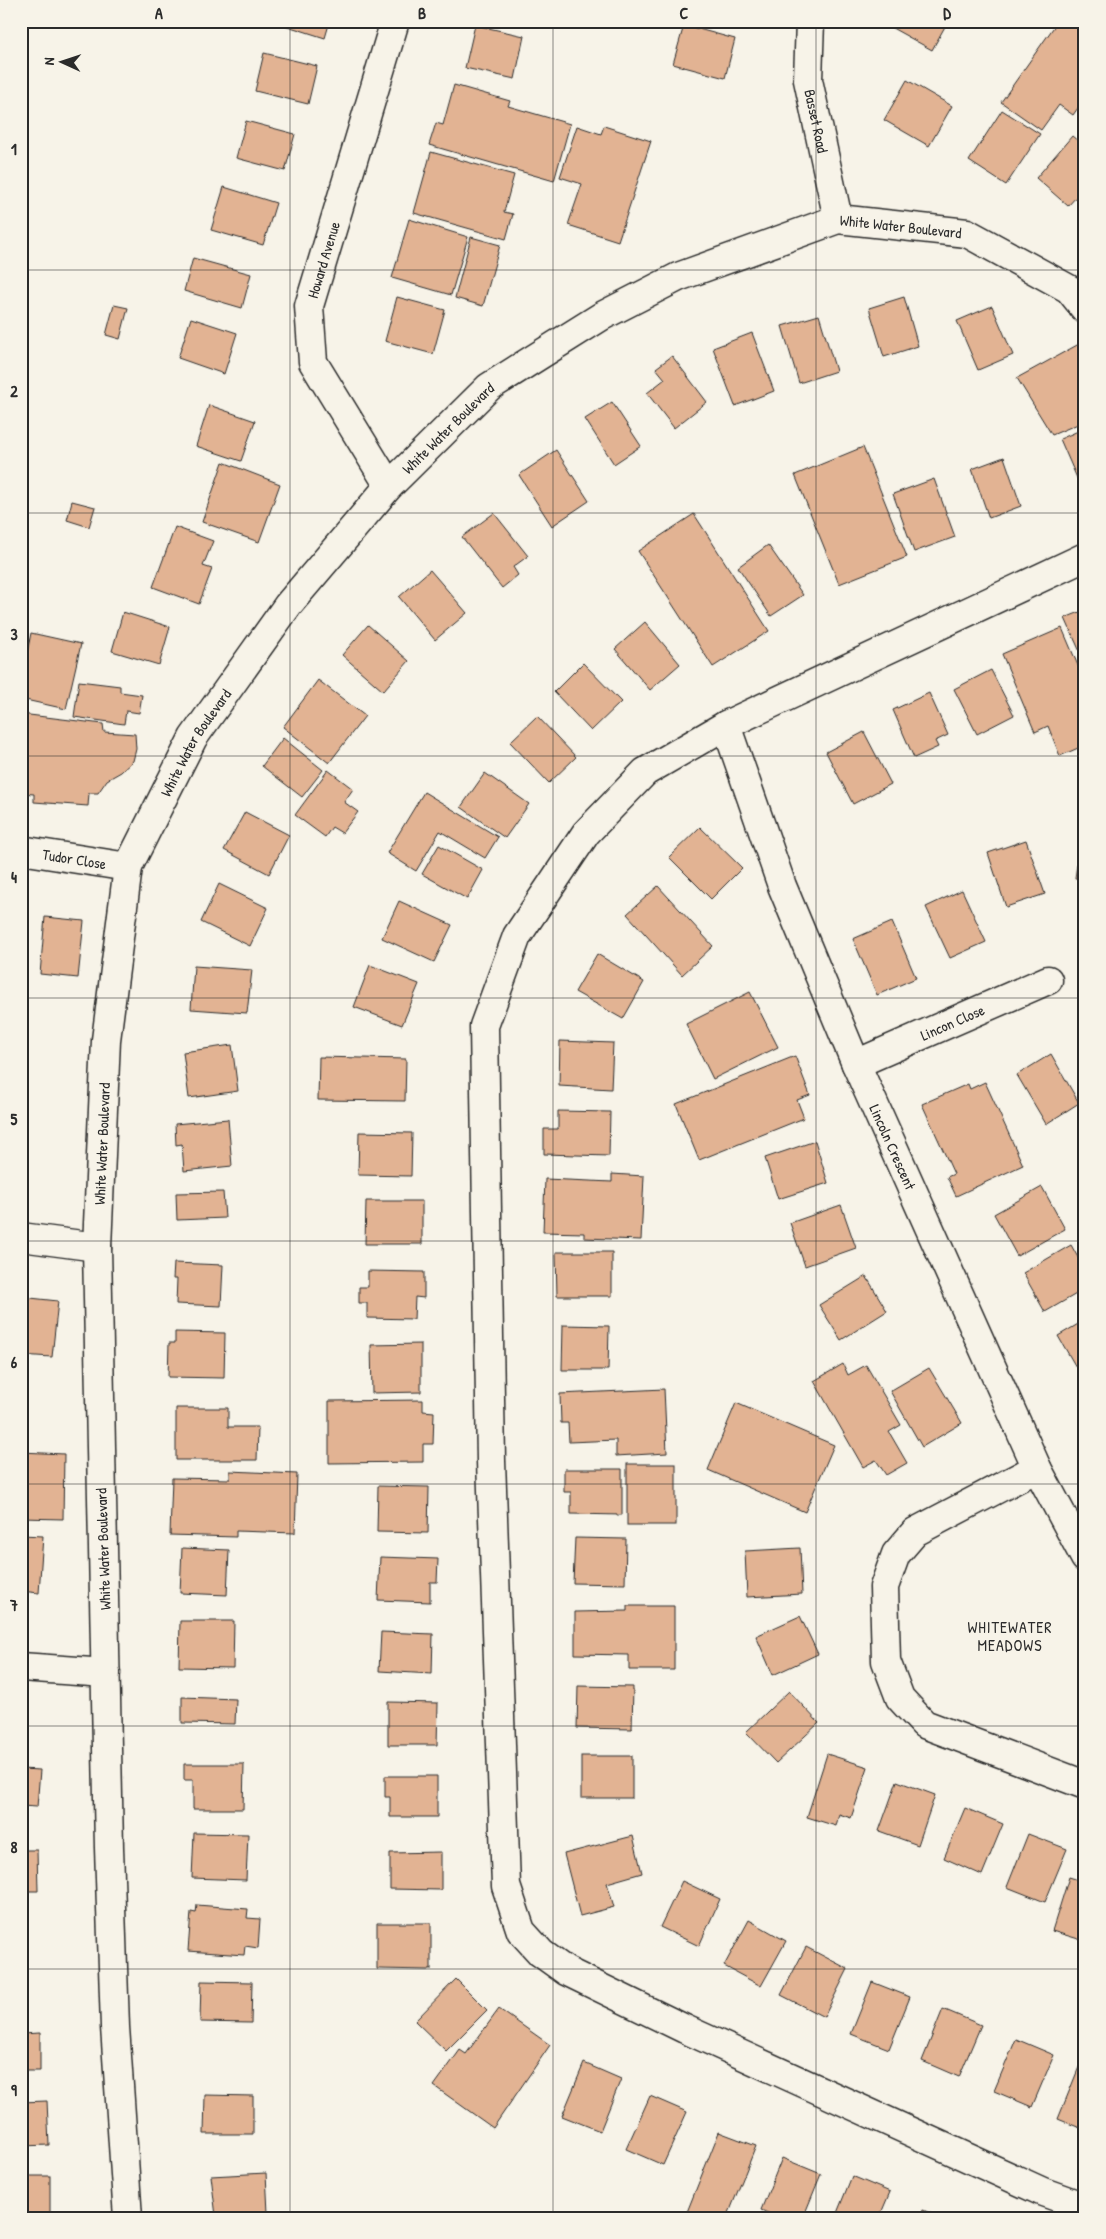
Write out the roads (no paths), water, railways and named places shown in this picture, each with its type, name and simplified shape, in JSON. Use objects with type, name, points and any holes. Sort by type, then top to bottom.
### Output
[{"type":"street","name":"Howard Avenue","points":[[389,486],[314,362],[309,306],[395,21]]},
{"type":"street","name":"Basset Road","points":[[810,21],[808,80],[838,219]]},
{"type":"street","name":"White Water Boulevard","points":[[128,2218],[115,2027],[109,1848],[97,1247],[106,1040],[128,867],[193,738],[288,606],[389,486],[489,387],[602,316],[678,277],[838,219],[968,233],[1068,289],[1085,309]]},
{"type":"street","points":[[1085,557],[726,725],[645,772],[586,833],[517,936],[484,1026],[490,1461],[506,1886],[521,1931],[541,1953],[566,1971],[685,2029],[1025,2184],[1085,2207]]},
{"type":"street","name":"Lincoln Crescent","points":[[726,725],[782,886],[856,1064],[1037,1468],[1085,1558]]},
{"type":"street","name":"Tudor Close","points":[[21,850],[128,867]]},
{"type":"street","name":"Lincon Close","points":[[856,1064],[1048,980]]},
{"type":"street","points":[[21,1237],[97,1247]]},
{"type":"street","points":[[1037,1468],[915,1532],[896,1554],[884,1587],[886,1661],[900,1698],[924,1724],[1085,1785]]},
{"type":"street","points":[[21,1667],[106,1673]]},
{"type":"district","name":"WHITEWATER MEADOWS","points":[[1010,1636]]}]
